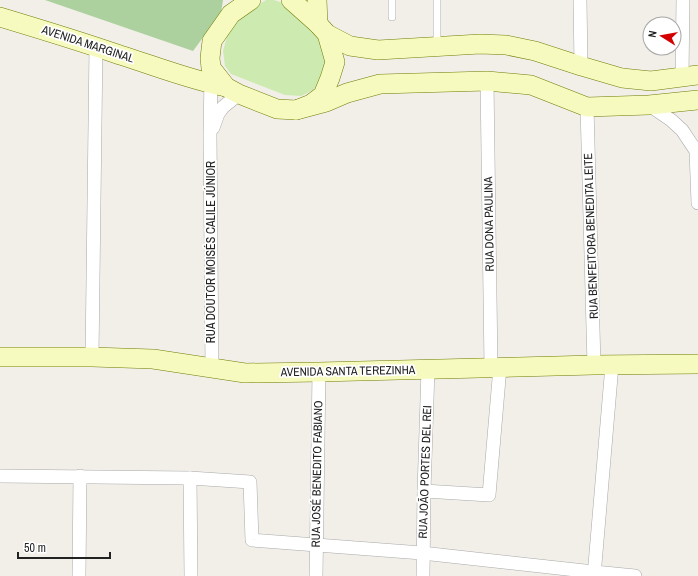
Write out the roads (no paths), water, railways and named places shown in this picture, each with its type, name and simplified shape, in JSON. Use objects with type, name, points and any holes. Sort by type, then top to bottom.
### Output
[{"type":"street","points":[[251,0],[232,7],[212,41],[219,78],[277,109],[296,110],[326,102],[347,93],[380,84],[487,81],[531,85],[587,107],[649,105],[698,100]]},
{"type":"street","points":[[291,0],[322,29],[350,46],[378,50],[480,44],[506,45],[535,51],[622,78],[651,81],[690,76],[683,0]]},
{"type":"street","points":[[296,110],[311,104],[323,95],[335,62],[322,29],[317,0]]},
{"type":"street","points":[[580,0],[581,66]]},
{"type":"street","name":"AVENIDA MARGINAL","points":[[0,17],[96,46],[175,73],[219,78]]},
{"type":"street","points":[[92,356],[96,46]]},
{"type":"street","name":"RUA DOUTOR MOISÉS CALILE JÚNIOR","points":[[210,135],[218,114],[223,107],[219,78]]},
{"type":"street","name":"RUA DOUTOR MOISÉS CALILE JÚNIOR","points":[[212,368],[210,135],[219,78]]},
{"type":"street","name":"RUA DONA PAULINA","points":[[424,491],[489,495],[495,367],[487,81]]},
{"type":"street","points":[[649,105],[671,120],[682,130],[697,150],[698,203]]},
{"type":"street","name":"RUA BENFEITORA BENEDITA LEITE","points":[[587,107],[603,365],[594,574]]},
{"type":"street","name":"AVENIDA SANTA TEREZINHA","points":[[0,357],[92,356],[153,359],[245,373],[698,364]]},
{"type":"street","name":"RUA JOÃO PORTES DEL REI","points":[[423,576],[422,552],[428,369]]},
{"type":"street","name":"RUA JOSÉ BENEDITO FABIANO","points":[[316,576],[319,372]]},
{"type":"street","points":[[0,476],[190,478],[250,482],[252,540],[422,552],[594,574],[635,576]]},
{"type":"street","points":[[79,576],[80,476]]},
{"type":"street","points":[[190,478],[191,576]]},
{"type":"lane","points":[[392,0],[392,17]]},
{"type":"lane","points":[[437,0],[437,47]]}]
